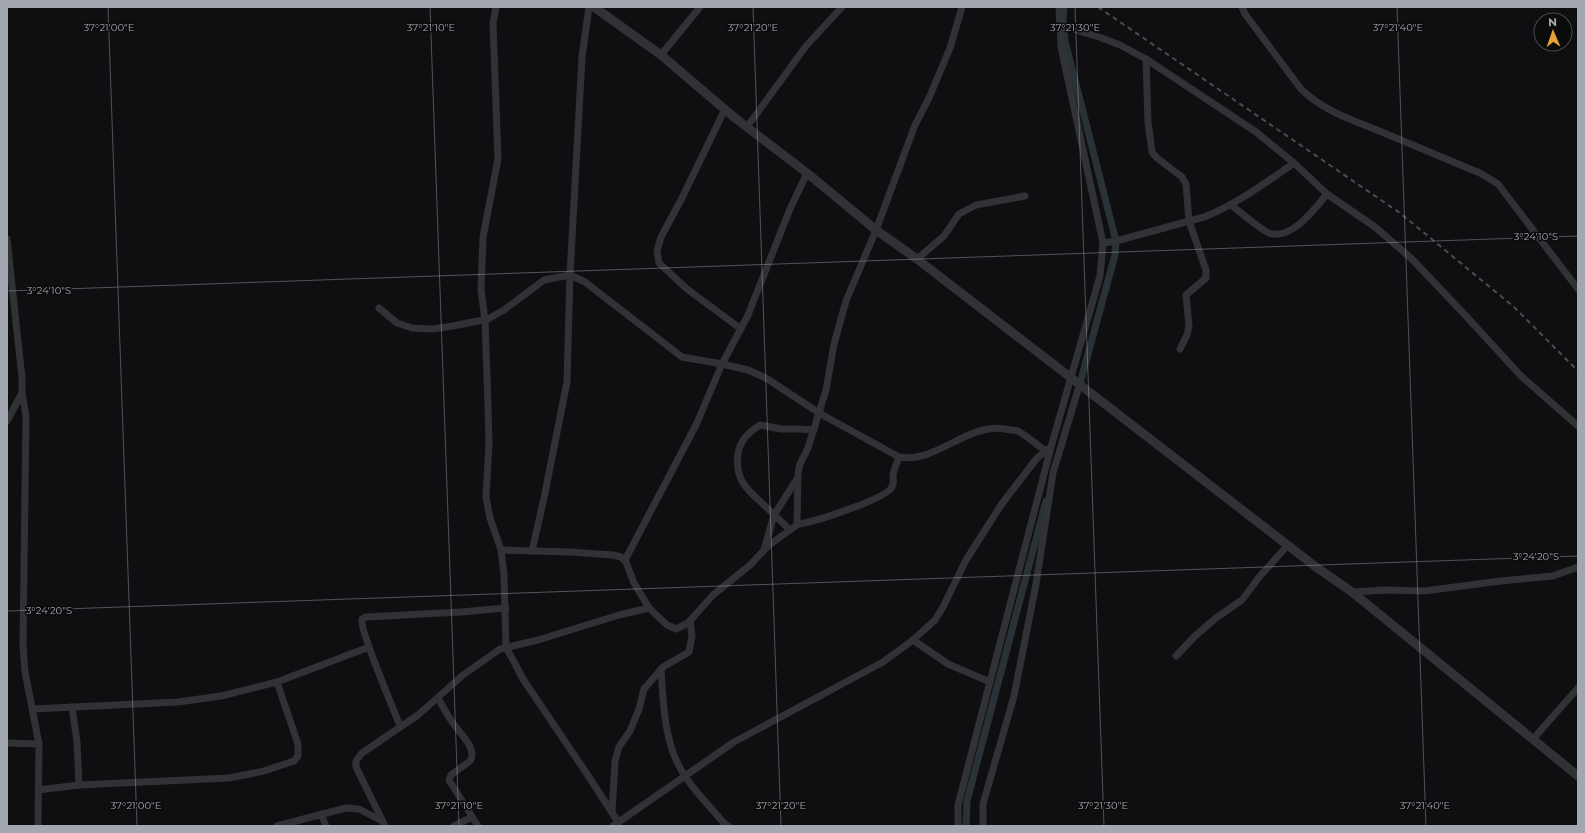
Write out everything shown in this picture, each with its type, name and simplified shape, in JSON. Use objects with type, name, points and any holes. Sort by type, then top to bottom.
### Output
[{"type":"street","points":[[496,7],[493,23],[498,159],[482,247],[481,290],[485,320],[489,444],[486,497],[490,518],[501,550],[506,608],[506,647],[523,679],[612,812],[617,825],[685,775],[734,742],[882,662],[913,640],[935,620],[944,607],[966,560],[1001,504],[1038,458],[1048,449]]},
{"type":"street","points":[[532,551],[567,382],[570,275],[582,57],[589,7]]},
{"type":"street","points":[[594,7],[661,55],[747,128],[806,173],[876,230],[917,258],[1288,545],[1352,592],[1578,776]]},
{"type":"street","points":[[661,55],[700,7]]},
{"type":"street","points":[[797,524],[798,478],[800,464],[806,456],[826,390],[834,344],[846,301],[876,230],[915,125],[929,98],[950,48],[962,7]]},
{"type":"street","points":[[958,826],[958,805],[1048,449],[1100,276],[1103,243],[1061,47],[1063,26],[1059,7]]},
{"type":"street","points":[[1242,7],[1245,14],[1301,88],[1311,98],[1326,108],[1354,121],[1480,173],[1498,184],[1578,289]]},
{"type":"street","points":[[747,128],[806,46],[838,8]]},
{"type":"street","points":[[1063,26],[1120,45],[1146,59],[1256,132],[1294,163],[1327,194],[1375,227],[1412,259],[1521,376],[1578,426]]},
{"type":"street","points":[[1146,59],[1148,122],[1152,152],[1157,158],[1182,178],[1186,184],[1189,222],[1206,275],[1202,283],[1186,295],[1189,326],[1187,335],[1180,349]]},
{"type":"street","points":[[725,109],[682,198],[663,232],[658,245],[657,257],[659,263],[687,289],[741,329]]},
{"type":"street","points":[[1103,243],[1116,241],[1204,217],[1231,205],[1294,163]]},
{"type":"street","points":[[625,560],[696,426],[722,364],[748,315],[806,173]]},
{"type":"street","points":[[1231,205],[1268,233],[1283,234],[1298,225],[1311,214],[1327,194]]},
{"type":"street","points":[[917,258],[944,236],[959,214],[976,205],[1025,196]]},
{"type":"street","points":[[7,239],[22,378],[22,393],[26,416],[23,645],[24,672],[39,744],[38,826]]},
{"type":"street","points":[[378,308],[397,322],[412,328],[433,329],[485,320],[504,310],[544,280],[570,275],[586,282],[682,357],[748,370],[766,378],[819,412],[899,457],[909,458],[928,454],[982,429],[998,428],[1017,431],[1048,449]]},
{"type":"street","points":[[982,826],[983,804],[1014,696],[1036,584],[1053,473],[1080,383]]},
{"type":"street","points":[[7,421],[22,393]]},
{"type":"street","points":[[790,530],[749,492],[742,482],[737,462],[739,448],[748,433],[760,425],[781,429],[814,430]]},
{"type":"street","points":[[501,550],[613,555],[625,560],[634,583],[648,608],[667,625],[674,629],[685,626],[714,595],[750,565],[764,550],[797,524],[808,522],[865,503],[878,498],[888,491],[892,487],[895,467],[899,457]]},
{"type":"street","points":[[764,550],[774,515],[798,478]]},
{"type":"street","points":[[1176,656],[1195,636],[1216,618],[1242,600],[1260,576],[1288,545]]},
{"type":"street","points":[[1352,592],[1385,590],[1424,591],[1553,576],[1578,567]]},
{"type":"street","points":[[400,726],[369,647],[361,622],[363,618],[506,608]]},
{"type":"street","points":[[384,823],[357,771],[356,761],[362,753],[418,715],[463,675],[495,652],[506,647],[538,640],[619,615],[648,608]]},
{"type":"street","points":[[612,812],[615,761],[619,747],[630,731],[639,709],[644,689],[661,668],[690,652],[692,636],[690,621]]},
{"type":"street","points":[[913,640],[948,664],[990,682]]},
{"type":"street","points":[[32,709],[200,700],[277,682],[369,647]]},
{"type":"street","points":[[661,668],[665,716],[673,751],[678,764],[685,775],[723,822],[728,826]]},
{"type":"street","points":[[38,790],[79,785],[229,778],[264,771],[294,760],[298,756],[298,744],[277,682]]},
{"type":"street","points":[[1533,740],[1578,688]]},
{"type":"street","points":[[438,698],[454,724],[469,744],[472,758],[451,775],[449,780],[478,826]]},
{"type":"street","points":[[72,707],[77,742],[79,785]]},
{"type":"street","points":[[7,743],[39,744]]},
{"type":"street","points":[[277,826],[334,810],[353,807],[384,823]]},
{"type":"street","points":[[321,814],[326,826]]},
{"type":"street","points":[[454,826],[472,817]]},
{"type":"waterway","points":[[1064,7],[1063,19],[1065,41],[1116,241],[1115,255],[1079,387]]},
{"type":"waterway","points":[[966,826],[967,801],[1046,501]]},
{"type":"railway","points":[[1098,7],[1400,213],[1514,307],[1578,371]]}]
